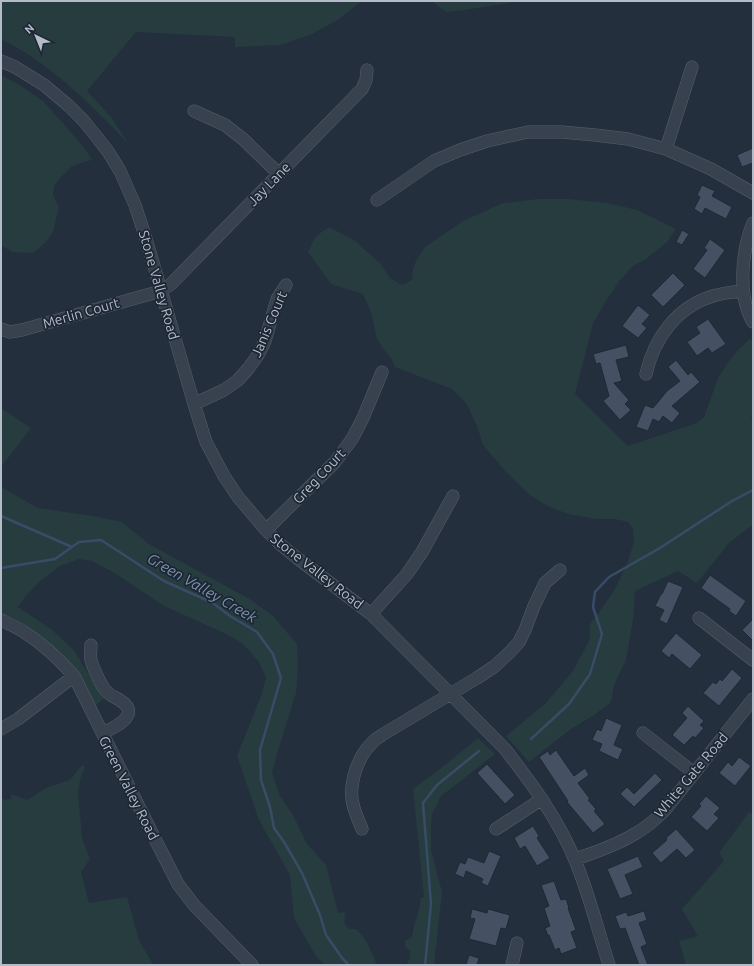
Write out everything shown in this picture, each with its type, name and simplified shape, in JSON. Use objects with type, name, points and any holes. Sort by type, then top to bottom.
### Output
[{"type":"street","name":"Stone Valley Road","points":[[1,61],[15,67],[44,85],[83,120],[109,153],[120,171],[135,205],[147,242],[206,442],[224,476],[238,497],[266,530],[297,558],[371,614],[505,749],[525,774],[561,829],[575,859],[587,892],[609,965]]},
{"type":"street","points":[[666,149],[692,67]]},
{"type":"street","name":"Jay Lane","points":[[161,291],[171,284],[362,89],[366,80],[367,70]]},
{"type":"street","points":[[194,111],[225,125],[243,138],[279,174]]},
{"type":"street","points":[[377,200],[434,161],[487,141],[528,132],[562,132],[628,139],[666,149],[711,169],[753,193]]},
{"type":"street","points":[[753,223],[748,238],[742,276],[743,291],[749,316],[753,322]]},
{"type":"street","name":"Janis Court","points":[[194,404],[224,390],[237,381],[248,369],[258,355],[265,340],[277,299],[286,285]]},
{"type":"street","name":"Merlin Court","points":[[1,329],[10,332],[22,330],[161,291]]},
{"type":"street","points":[[646,374],[652,353],[662,334],[676,317],[693,304],[712,296],[743,291]]},
{"type":"street","name":"Greg Court","points":[[266,530],[336,462],[352,439],[363,418],[382,372]]},
{"type":"street","points":[[371,614],[407,574],[422,552],[453,496]]},
{"type":"street","points":[[362,829],[354,807],[352,795],[353,780],[364,752],[372,743],[382,736],[495,666],[519,642],[544,583],[560,570]]},
{"type":"street","points":[[699,618],[753,660]]},
{"type":"street","name":"Green Valley Road","points":[[1,620],[23,631],[48,650],[74,676],[178,884],[194,905],[252,965]]},
{"type":"street","points":[[91,645],[91,662],[104,688],[111,696],[124,703],[128,707],[129,712],[128,717],[122,722],[114,728],[102,733]]},
{"type":"street","points":[[1,729],[18,719],[74,676]]},
{"type":"street","name":"White Gate Road","points":[[575,859],[621,841],[639,832],[655,820],[665,810],[753,699]]},
{"type":"street","points":[[643,733],[694,773]]},
{"type":"street","points":[[496,829],[542,799]]},
{"type":"street","points":[[512,965],[517,943]]},
{"type":"green space","points":[[1,1],[362,1],[336,21],[310,35],[280,45],[235,47],[235,37],[136,32],[87,91],[111,117],[128,143],[69,86],[37,60],[1,39]]},
{"type":"green space","points":[[431,1],[520,1],[447,12]]},
{"type":"green space","points":[[1,75],[43,101],[69,130],[92,160],[71,167],[54,186],[53,195],[59,207],[53,232],[45,243],[33,253],[12,252],[1,245]]},
{"type":"green space","points":[[539,199],[568,199],[607,203],[637,210],[676,229],[667,242],[647,258],[633,266],[620,280],[607,299],[593,323],[575,394],[628,446],[697,423],[704,417],[718,378],[729,361],[750,339],[753,342],[753,414],[751,419],[753,420],[753,525],[729,543],[697,583],[678,571],[635,591],[633,620],[626,660],[614,685],[610,703],[571,729],[529,762],[506,736],[545,704],[573,671],[590,639],[590,624],[615,589],[627,564],[634,542],[633,529],[628,522],[615,519],[596,519],[568,514],[548,506],[530,495],[506,472],[483,445],[477,426],[466,403],[452,389],[395,367],[391,358],[377,339],[371,312],[363,294],[331,284],[308,252],[316,236],[329,227],[354,240],[381,264],[390,278],[402,285],[412,280],[416,261],[425,247],[463,221],[503,203]]},
{"type":"green space","points":[[1,408],[31,428],[1,467]]},
{"type":"green space","points":[[1,487],[38,508],[122,522],[149,544],[251,600],[273,616],[297,644],[298,670],[296,693],[272,773],[280,796],[293,815],[307,844],[326,865],[338,913],[345,912],[345,925],[349,928],[356,929],[360,933],[369,946],[377,965],[325,965],[316,956],[294,918],[290,875],[259,820],[237,756],[261,696],[266,678],[259,662],[242,643],[224,633],[164,606],[116,574],[92,561],[79,559],[60,566],[40,581],[18,607],[52,630],[74,650],[103,699],[93,708],[78,675],[60,652],[34,631],[15,619],[1,613]]},
{"type":"green space","points":[[478,738],[495,754],[441,796],[432,814],[431,850],[442,892],[434,965],[406,965],[410,958],[410,951],[405,946],[405,941],[412,937],[421,898],[424,897],[413,789]]},
{"type":"green space","points":[[82,765],[85,767],[81,776],[78,793],[82,838],[90,859],[81,872],[89,903],[127,897],[139,940],[153,965],[1,965],[1,797],[5,800],[11,799],[11,794],[27,800],[46,788],[70,780]]},
{"type":"green space","points":[[749,812],[753,814],[753,965],[686,965],[679,941],[698,936],[682,909],[724,861],[719,853]]},
{"type":"building","points":[[753,148],[753,163],[742,167],[737,155]]},
{"type":"building","points":[[702,185],[715,191],[712,196],[732,207],[726,219],[705,208],[702,214],[694,209],[700,197],[697,195]]},
{"type":"building","points":[[682,230],[689,234],[682,245],[676,242]]},
{"type":"building","points":[[710,239],[725,250],[705,278],[693,269],[707,250],[704,248]]},
{"type":"building","points":[[673,273],[685,285],[663,307],[651,295]]},
{"type":"building","points":[[638,305],[650,315],[642,324],[647,328],[638,338],[622,326]]},
{"type":"building","points":[[708,319],[726,344],[712,353],[708,348],[697,356],[687,342],[700,333],[696,327]]},
{"type":"building","points":[[626,345],[629,357],[616,360],[622,381],[614,383],[629,400],[625,404],[631,410],[620,420],[603,401],[609,396],[600,363],[596,364],[593,354]]},
{"type":"building","points":[[676,360],[688,375],[691,372],[700,382],[672,406],[680,413],[672,423],[663,416],[659,422],[653,419],[648,431],[636,427],[645,405],[653,408],[667,391],[680,381],[668,367]]},
{"type":"building","points":[[710,575],[746,601],[736,616],[729,611],[730,609],[701,588]]},
{"type":"building","points":[[668,581],[683,587],[667,624],[659,620],[664,610],[655,606]]},
{"type":"building","points":[[753,619],[753,641],[742,630]]},
{"type":"building","points":[[676,633],[702,655],[690,669],[672,654],[669,658],[661,651]]},
{"type":"building","points":[[732,669],[742,678],[719,706],[703,693],[713,682],[716,684],[720,679],[722,681]]},
{"type":"building","points":[[688,706],[704,721],[700,725],[704,728],[695,738],[693,736],[684,745],[672,735],[687,718],[682,713]]},
{"type":"building","points":[[606,718],[622,725],[614,745],[623,749],[618,760],[599,751],[602,744],[592,740],[597,729],[601,731]]},
{"type":"building","points":[[556,750],[574,776],[585,768],[589,775],[578,783],[590,799],[588,800],[596,809],[594,811],[605,824],[593,833],[567,802],[568,801],[539,757],[548,751],[550,755]]},
{"type":"building","points":[[739,757],[751,766],[735,786],[719,773],[728,762],[732,766]]},
{"type":"building","points":[[487,764],[515,795],[505,804],[477,773]]},
{"type":"building","points":[[655,773],[662,780],[634,807],[620,794],[627,787],[634,794]]},
{"type":"building","points":[[706,796],[720,808],[714,814],[719,818],[707,831],[691,817],[701,806],[699,804]]},
{"type":"building","points":[[533,826],[539,836],[537,838],[550,858],[537,866],[525,846],[520,849],[514,838]]},
{"type":"building","points":[[676,829],[695,850],[686,858],[677,849],[661,863],[652,853],[667,840],[666,838]]},
{"type":"building","points":[[489,851],[501,856],[488,886],[481,883],[483,879],[466,871],[464,878],[455,874],[460,862],[465,864],[468,857],[484,863]]},
{"type":"building","points":[[638,856],[643,867],[625,875],[633,894],[620,899],[607,869]]},
{"type":"building","points":[[554,881],[561,900],[566,899],[576,930],[571,932],[577,948],[561,954],[559,948],[555,950],[545,928],[550,926],[544,908],[549,906],[541,885]]},
{"type":"building","points":[[472,909],[487,913],[488,909],[510,915],[506,929],[501,928],[496,946],[469,939],[475,919],[470,918]]},
{"type":"building","points":[[644,911],[647,920],[639,923],[647,944],[641,947],[648,965],[639,965],[625,928],[620,929],[615,916],[626,912],[628,916]]},
{"type":"building","points":[[469,955],[479,958],[477,965],[466,965]]},
{"type":"waterway","points":[[531,739],[569,704],[590,674],[602,634],[593,607],[595,592],[609,577],[660,548],[732,501],[753,490]]},
{"type":"waterway","points":[[1,516],[72,547]]},
{"type":"waterway","name":"Green Valley Creek","points":[[1,568],[55,559],[79,542],[101,540],[164,581],[213,603],[230,616],[257,632],[273,654],[281,678],[260,750],[261,780],[270,807],[274,828],[302,873],[320,915],[326,935],[342,958],[349,965]]},
{"type":"waterway","points":[[425,965],[431,904],[423,803],[437,785],[479,751]]}]
